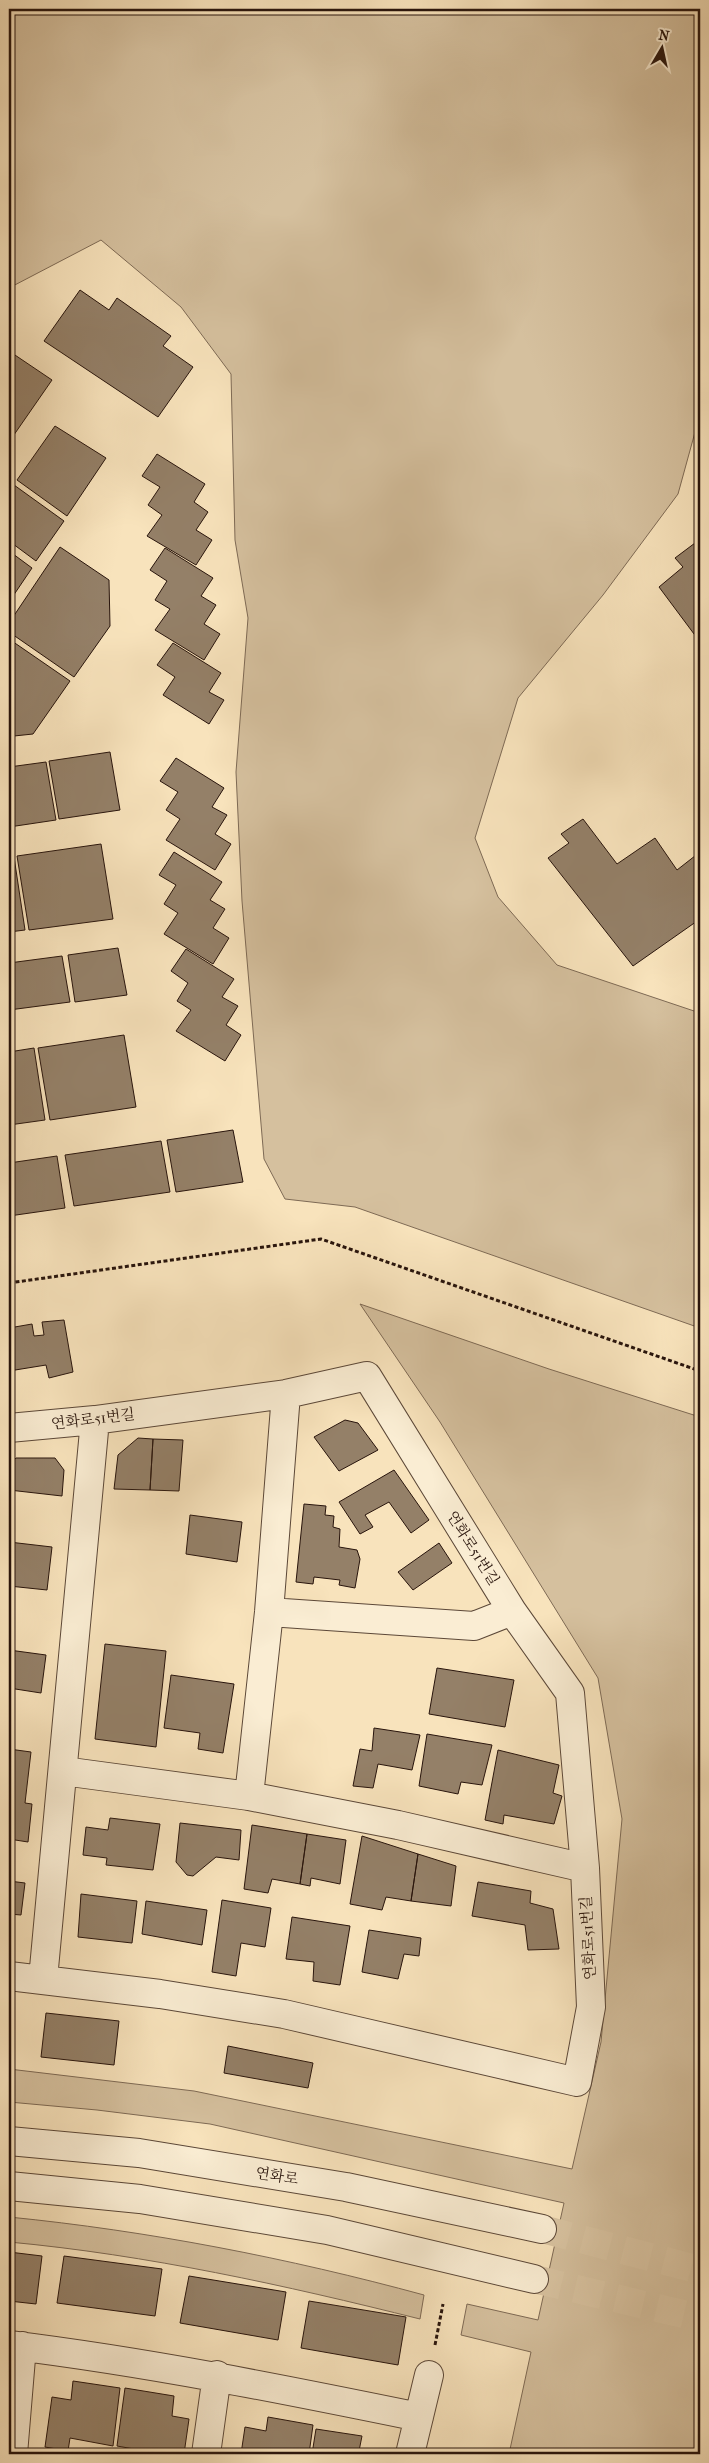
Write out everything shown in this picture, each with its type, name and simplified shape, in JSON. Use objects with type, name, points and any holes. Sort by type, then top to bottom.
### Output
[{"type":"street","name":"연화로51번길","points":[[9,1428],[95,1420],[286,1394],[367,1376],[512,1611],[570,1693],[585,1868],[591,2007],[577,2082],[284,2014],[160,1994],[43,1979]]},
{"type":"street","points":[[249,1796],[269,1612],[286,1394]]},
{"type":"street","points":[[9,1976],[43,1979],[95,1420]]},
{"type":"street","points":[[269,1612],[474,1626],[512,1611]]},
{"type":"street","points":[[63,1772],[249,1796],[398,1824],[585,1868]]},
{"type":"street","name":"연화로","points":[[9,2141],[139,2153],[287,2177],[346,2187],[542,2229]]},
{"type":"street","points":[[9,2186],[140,2199],[327,2230],[534,2279]]},
{"type":"street","points":[[12,2454],[15,2345],[123,2359],[217,2375],[419,2417]]},
{"type":"street","points":[[206,2454],[217,2375]]},
{"type":"street","points":[[410,2454],[429,2375]]},
{"type":"path","points":[[9,1283],[321,1239],[700,1371]]},
{"type":"path","points":[[429,2375],[443,2304]]},
{"type":"shaded area","points":[[9,9],[700,9],[700,414],[678,494],[603,595],[518,698],[475,838],[498,897],[557,965],[700,1013],[700,1328],[355,1207],[285,1199],[264,1159],[242,901],[236,772],[248,618],[235,540],[231,374],[181,307],[101,240],[9,288]]},
{"type":"shaded area","points":[[360,1304],[549,1369],[700,1417],[700,2454],[509,2454],[531,2352],[461,2335],[467,2304],[538,2320],[564,2203],[210,2124],[97,2110],[9,2102],[9,2069],[194,2091],[572,2169],[601,2042],[622,1819],[598,1678],[440,1422]]},
{"type":"shaded area","points":[[9,2217],[166,2238],[321,2269],[424,2295],[420,2319],[318,2294],[164,2263],[9,2242]]},
{"type":"building","points":[[80,290],[109,310],[117,298],[171,336],[163,346],[193,367],[158,417],[44,341]]},
{"type":"building","points":[[9,351],[52,380],[9,442]]},
{"type":"building","points":[[55,426],[106,458],[67,516],[17,480]]},
{"type":"building","points":[[157,454],[205,484],[194,502],[208,512],[196,530],[212,540],[196,565],[147,536],[162,515],[148,505],[160,487],[142,476]]},
{"type":"building","points":[[14,485],[64,521],[36,561],[9,541],[9,493]]},
{"type":"building","points":[[695,543],[700,549],[700,642],[659,587],[683,567],[675,558]]},
{"type":"building","points":[[60,547],[109,580],[110,626],[74,677],[9,632],[9,623]]},
{"type":"building","points":[[165,548],[213,578],[201,596],[216,605],[204,624],[220,634],[204,660],[155,630],[170,609],[155,600],[167,581],[150,570]]},
{"type":"building","points":[[9,551],[32,568],[9,602]]},
{"type":"building","points":[[9,639],[70,681],[33,734],[14,736],[9,732]]},
{"type":"building","points":[[173,643],[221,673],[209,692],[224,700],[209,724],[163,695],[175,677],[157,665]]},
{"type":"building","points":[[110,752],[120,810],[59,819],[49,761]]},
{"type":"building","points":[[176,758],[224,788],[212,807],[227,815],[215,834],[231,844],[215,870],[166,840],[180,819],[166,810],[178,792],[160,781]]},
{"type":"building","points":[[46,762],[56,820],[9,827],[9,767]]},
{"type":"building","points":[[583,819],[617,864],[655,838],[677,870],[700,852],[700,919],[633,966],[548,858],[569,843],[561,834]]},
{"type":"building","points":[[101,844],[113,919],[29,930],[17,856]]},
{"type":"building","points":[[174,852],[222,882],[210,900],[225,909],[213,928],[229,938],[213,964],[164,934],[178,913],[164,904],[176,885],[159,875]]},
{"type":"building","points":[[14,857],[25,930],[9,932],[9,858]]},
{"type":"building","points":[[118,948],[127,995],[75,1002],[68,955]]},
{"type":"building","points":[[186,949],[234,979],[222,997],[238,1006],[226,1025],[241,1035],[225,1061],[176,1031],[191,1010],[177,1001],[188,983],[171,971]]},
{"type":"building","points":[[62,956],[70,1002],[9,1010],[9,963]]},
{"type":"building","points":[[124,1035],[136,1107],[50,1120],[38,1048]]},
{"type":"building","points":[[34,1048],[45,1120],[9,1125],[9,1052]]},
{"type":"building","points":[[233,1130],[243,1182],[176,1192],[167,1140]]},
{"type":"building","points":[[161,1141],[170,1192],[74,1206],[65,1155]]},
{"type":"building","points":[[57,1156],[65,1208],[9,1216],[9,1163]]},
{"type":"building","points":[[64,1320],[73,1372],[49,1378],[46,1365],[9,1371],[9,1328],[32,1324],[34,1336],[44,1335],[42,1322]]},
{"type":"building","points":[[345,1420],[358,1423],[378,1450],[339,1471],[314,1437]]},
{"type":"building","points":[[138,1438],[153,1439],[150,1490],[114,1489],[118,1455]]},
{"type":"building","points":[[153,1439],[183,1440],[179,1491],[150,1490]]},
{"type":"building","points":[[16,1458],[55,1458],[64,1470],[62,1496],[9,1490],[9,1464]]},
{"type":"building","points":[[394,1470],[429,1520],[411,1533],[389,1502],[365,1515],[373,1527],[360,1534],[339,1502]]},
{"type":"building","points":[[304,1504],[326,1506],[325,1515],[334,1516],[333,1527],[340,1529],[339,1547],[357,1550],[360,1559],[355,1588],[339,1585],[340,1580],[314,1577],[313,1584],[296,1582]]},
{"type":"building","points":[[190,1515],[242,1522],[237,1562],[186,1554]]},
{"type":"building","points":[[9,1542],[52,1547],[47,1590],[9,1586]]},
{"type":"building","points":[[439,1543],[452,1563],[413,1590],[398,1572]]},
{"type":"building","points":[[105,1644],[166,1651],[156,1747],[95,1739]]},
{"type":"building","points":[[9,1650],[46,1655],[41,1693],[9,1688]]},
{"type":"building","points":[[437,1668],[514,1680],[505,1727],[429,1714]]},
{"type":"building","points":[[171,1675],[234,1684],[223,1753],[198,1749],[200,1733],[164,1728]]},
{"type":"building","points":[[374,1728],[420,1735],[412,1770],[378,1764],[373,1788],[353,1786],[360,1749],[372,1751]]},
{"type":"building","points":[[427,1734],[492,1745],[482,1785],[461,1782],[458,1794],[419,1786]]},
{"type":"building","points":[[9,1749],[31,1752],[25,1803],[32,1804],[28,1842],[9,1839]]},
{"type":"building","points":[[498,1750],[559,1765],[553,1793],[562,1796],[554,1824],[504,1815],[503,1824],[485,1820]]},
{"type":"building","points":[[110,1818],[160,1824],[153,1870],[106,1865],[107,1858],[83,1855],[86,1827],[108,1830]]},
{"type":"building","points":[[180,1823],[241,1830],[239,1860],[216,1857],[193,1876],[187,1875],[176,1862]]},
{"type":"building","points":[[252,1825],[307,1834],[300,1884],[272,1879],[268,1893],[244,1889]]},
{"type":"building","points":[[307,1834],[346,1840],[340,1884],[311,1878],[310,1886],[300,1884]]},
{"type":"building","points":[[362,1836],[418,1854],[411,1901],[386,1897],[382,1910],[350,1904]]},
{"type":"building","points":[[418,1854],[456,1866],[451,1906],[411,1901]]},
{"type":"building","points":[[9,1881],[25,1883],[21,1915],[9,1914]]},
{"type":"building","points":[[478,1882],[531,1891],[530,1903],[553,1909],[559,1949],[528,1950],[525,1925],[472,1916]]},
{"type":"building","points":[[81,1894],[137,1901],[132,1943],[78,1937]]},
{"type":"building","points":[[222,1900],[271,1908],[265,1947],[241,1943],[236,1976],[212,1972]]},
{"type":"building","points":[[146,1901],[207,1910],[202,1945],[142,1934]]},
{"type":"building","points":[[292,1917],[350,1926],[340,1985],[313,1981],[314,1962],[286,1959]]},
{"type":"building","points":[[369,1930],[421,1938],[419,1956],[404,1954],[398,1979],[362,1972]]},
{"type":"building","points":[[46,2013],[119,2021],[114,2065],[41,2057]]},
{"type":"building","points":[[228,2046],[313,2063],[308,2088],[224,2073]]},
{"type":"building","points":[[9,2252],[42,2256],[36,2304],[9,2301]]},
{"type":"building","points":[[64,2256],[162,2269],[155,2316],[57,2303]]},
{"type":"building","points":[[189,2276],[286,2292],[278,2340],[180,2323]]},
{"type":"building","points":[[309,2301],[406,2317],[398,2365],[301,2348]]},
{"type":"building","points":[[73,2381],[120,2388],[113,2446],[70,2438],[68,2451],[45,2447],[52,2397],[71,2400]]},
{"type":"building","points":[[125,2388],[174,2396],[172,2416],[189,2419],[184,2454],[162,2454],[117,2446]]},
{"type":"building","points":[[268,2417],[313,2425],[309,2454],[241,2454],[245,2427],[266,2431]]},
{"type":"building","points":[[316,2429],[362,2436],[359,2451],[375,2454],[312,2454]]},
{"type":"tunnel","points":[[542,2229],[700,2270]]},
{"type":"tunnel","points":[[534,2279],[700,2318]]}]
